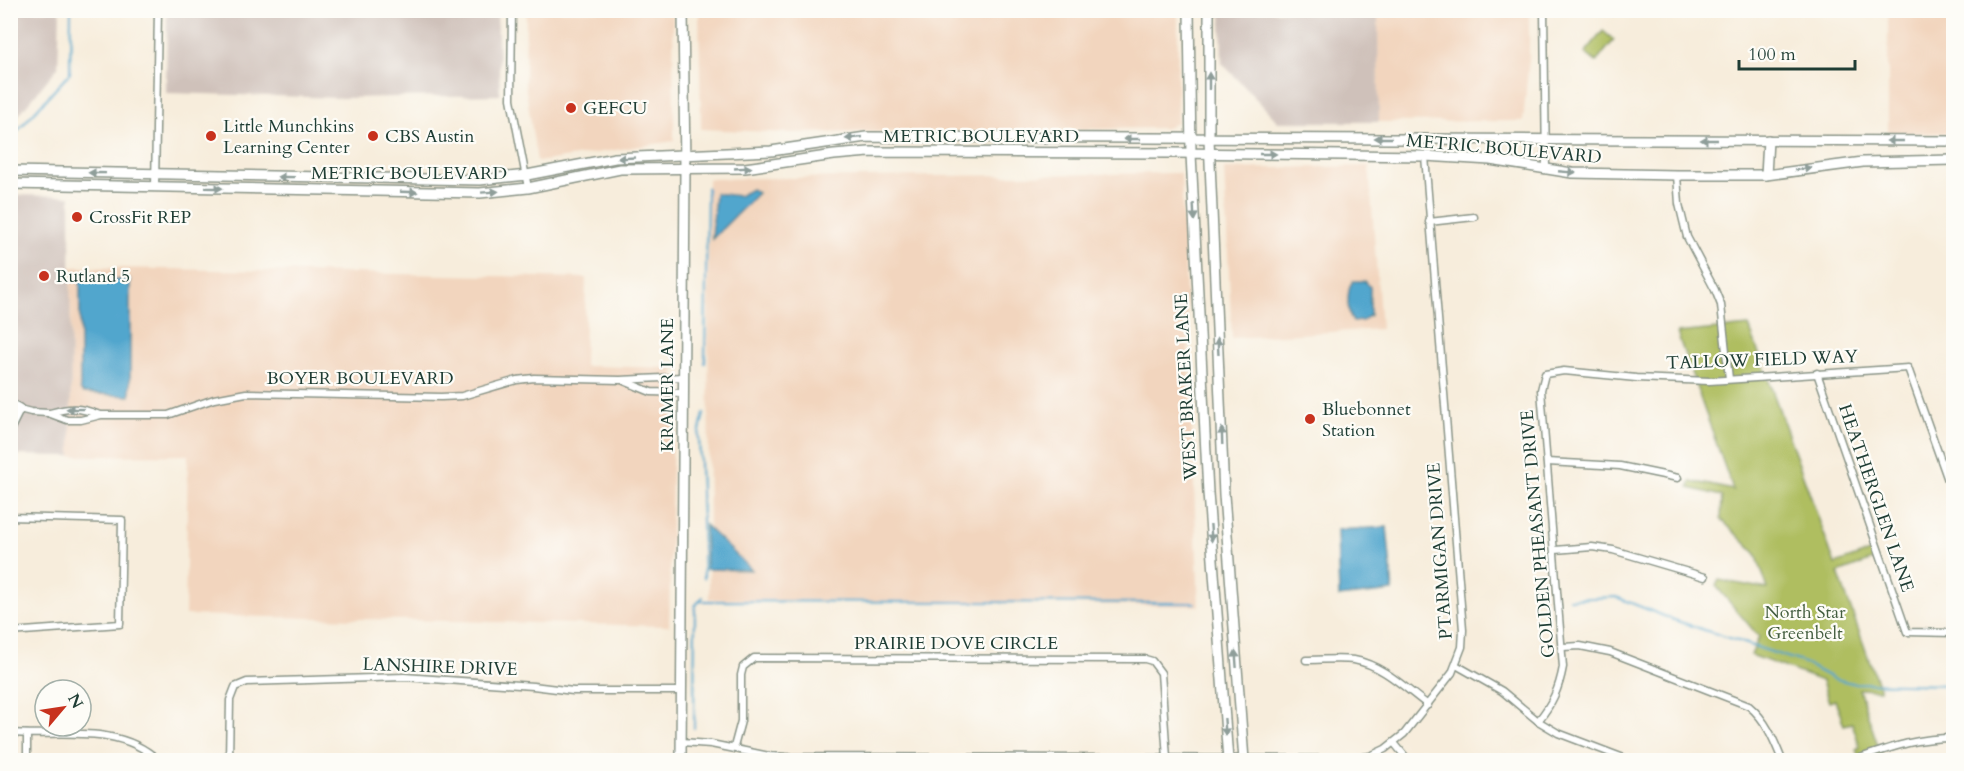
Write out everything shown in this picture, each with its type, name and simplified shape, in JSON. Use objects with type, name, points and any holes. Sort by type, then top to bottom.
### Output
[{"type":"main road","name":"KRAMER LANE","points":[[681,760],[685,168],[683,10]]},
{"type":"main road","name":"WEST BRAKER LANE","points":[[1189,10],[1191,154],[1208,494],[1228,759]]},
{"type":"main road","name":"WEST BRAKER LANE","points":[[1209,10],[1209,139],[1224,495],[1244,760]]},
{"type":"main road","name":"METRIC BOULEVARD","points":[[10,171],[454,180],[526,175],[609,159],[771,151],[866,137],[1953,141]]},
{"type":"main road","points":[[944,152],[945,138]]},
{"type":"main road","points":[[1766,175],[1768,140]]},
{"type":"main road","name":"METRIC BOULEVARD","points":[[10,184],[454,194],[528,188],[610,171],[745,168],[869,152],[1425,156],[1490,160],[1546,170],[1603,174],[1677,175],[1766,175],[1863,162],[1953,160]]},
{"type":"main road","points":[[1199,320],[1217,322]]},
{"type":"main road","points":[[10,427],[15,407]]},
{"type":"main road","points":[[1208,494],[1224,495]]},
{"type":"street","points":[[155,187],[158,10]]},
{"type":"street","points":[[512,10],[512,99],[514,121],[528,188]]},
{"type":"street","points":[[1544,10],[1546,170]]},
{"type":"street","name":"PTARMIGAN DRIVE","points":[[681,742],[734,747],[770,756],[786,757],[1244,760],[1353,759],[1370,756],[1395,744],[1428,705],[1456,665],[1462,647],[1463,630],[1425,156]]},
{"type":"street","points":[[1677,175],[1679,204],[1684,228],[1721,305],[1729,379]]},
{"type":"street","points":[[1429,222],[1474,217]]},
{"type":"street","name":"TALLOW FIELD WAY","points":[[1545,374],[1564,371],[1636,378],[1709,381],[1908,368],[1953,497]]},
{"type":"street","name":"HEATHERGLEN LANE","points":[[1817,373],[1907,632],[1953,633]]},
{"type":"street","name":"GOLDEN PHEASANT DRIVE","points":[[1538,722],[1551,705],[1559,688],[1563,667],[1541,390],[1545,374]]},
{"type":"street","name":"BOYER BOULEVARD","points":[[15,407],[31,412],[48,413],[67,420],[81,420],[101,415],[168,415],[214,399],[246,393],[441,397],[462,396],[517,380],[534,378],[620,380],[683,377]]},
{"type":"street","name":"BOYER BOULEVARD","points":[[620,380],[651,392],[683,393]]},
{"type":"street","name":"BOYER BOULEVARD","points":[[48,413],[67,408],[81,408],[101,415]]},
{"type":"street","points":[[1547,462],[1620,466],[1678,478]]},
{"type":"street","points":[[10,517],[122,520],[120,624],[10,632]]},
{"type":"street","points":[[1555,550],[1592,547],[1613,550],[1706,577]]},
{"type":"street","points":[[1563,646],[1588,647],[1610,652],[1749,706],[1767,727],[1782,760]]},
{"type":"street","name":"PRAIRIE DOVE CIRCLE","points":[[734,747],[741,721],[741,675],[743,667],[754,658],[1145,659],[1152,661],[1161,674],[1167,758]]},
{"type":"street","points":[[1306,660],[1354,660],[1366,664],[1386,674],[1428,705]]},
{"type":"street","points":[[1456,665],[1502,691],[1538,722],[1558,733],[1629,760]]},
{"type":"street","name":"LANSHIRE DRIVE","points":[[229,760],[230,700],[235,687],[248,681],[404,677],[573,691],[682,691]]},
{"type":"street","points":[[10,733],[103,735],[126,741],[149,752],[158,760]]},
{"type":"street","points":[[27,734],[27,760]]},
{"type":"street","points":[[1854,760],[1914,741],[1953,738]]},
{"type":"street","points":[[1395,744],[1408,760]]},
{"type":"street","points":[[145,760],[149,752]]},
{"type":"shaded area","points":[[11,10],[60,11],[58,67],[11,124]]},
{"type":"shaded area","points":[[167,11],[497,11],[500,95],[343,98],[166,93]]},
{"type":"shaded area","points":[[526,11],[673,11],[674,141],[537,162],[525,83]]},
{"type":"shaded area","points":[[699,11],[1178,11],[1177,122],[1167,128],[791,133],[701,129]]},
{"type":"shaded area","points":[[1221,11],[1378,11],[1379,122],[1278,122],[1222,63]]},
{"type":"shaded area","points":[[1378,11],[1529,11],[1529,60],[1523,121],[1379,122]]},
{"type":"shaded area","points":[[1888,11],[1953,11],[1953,133],[1888,133]]},
{"type":"shaded area","points":[[1369,166],[1381,329],[1232,338],[1224,169]]},
{"type":"shaded area","points":[[1181,173],[1199,606],[709,599],[708,179]]},
{"type":"shaded area","points":[[11,195],[70,196],[71,456],[11,455]]},
{"type":"shaded area","points":[[70,267],[586,278],[584,366],[674,368],[669,626],[185,615],[188,455],[71,456]]},
{"type":"green space","points":[[1603,31],[1614,40],[1596,62],[1585,53]]},
{"type":"green space","name":"North Star Greenbelt","points":[[1749,326],[1835,564],[1872,551],[1875,559],[1838,573],[1880,690],[1859,689],[1883,760],[1860,760],[1856,749],[1860,747],[1852,723],[1844,725],[1835,700],[1829,702],[1822,681],[1751,655],[1759,637],[1716,586],[1719,580],[1768,589],[1756,554],[1721,519],[1722,496],[1689,488],[1691,481],[1733,490],[1677,333]]},
{"type":"water","points":[[751,189],[758,193],[712,239],[715,193],[739,196]]},
{"type":"water","points":[[80,279],[130,280],[130,396],[83,393],[80,389]]},
{"type":"water","points":[[1353,281],[1365,281],[1370,287],[1370,315],[1362,321],[1353,322],[1349,313],[1348,295]]},
{"type":"water","points":[[705,525],[752,570],[706,569]]},
{"type":"water","points":[[1387,527],[1393,591],[1339,597],[1337,530]]},
{"type":"waterway","points":[[10,139],[70,73],[71,10]]},
{"type":"waterway","points":[[705,363],[707,187]]},
{"type":"waterway","points":[[704,413],[699,435],[704,578]]},
{"type":"waterway","points":[[694,728],[695,606],[703,597]]},
{"type":"waterway","points":[[1569,599],[1616,597],[1674,620],[1802,662],[1832,678],[1852,683],[1954,685]]},
{"type":"waterway","points":[[700,601],[1195,603]]},
{"type":"waterway","points":[[694,754],[695,760]]},
{"type":"place","name":"GEFCU","points":[[571,108]]},
{"type":"place","name":"Little Munchkins Learning Center","points":[[211,136]]},
{"type":"place","name":"CBS Austin","points":[[373,136]]},
{"type":"place","name":"CrossFit REP","points":[[77,217]]},
{"type":"place","name":"Rutland 5","points":[[44,276]]},
{"type":"place","name":"Bluebonnet Station","points":[[1310,419]]}]
